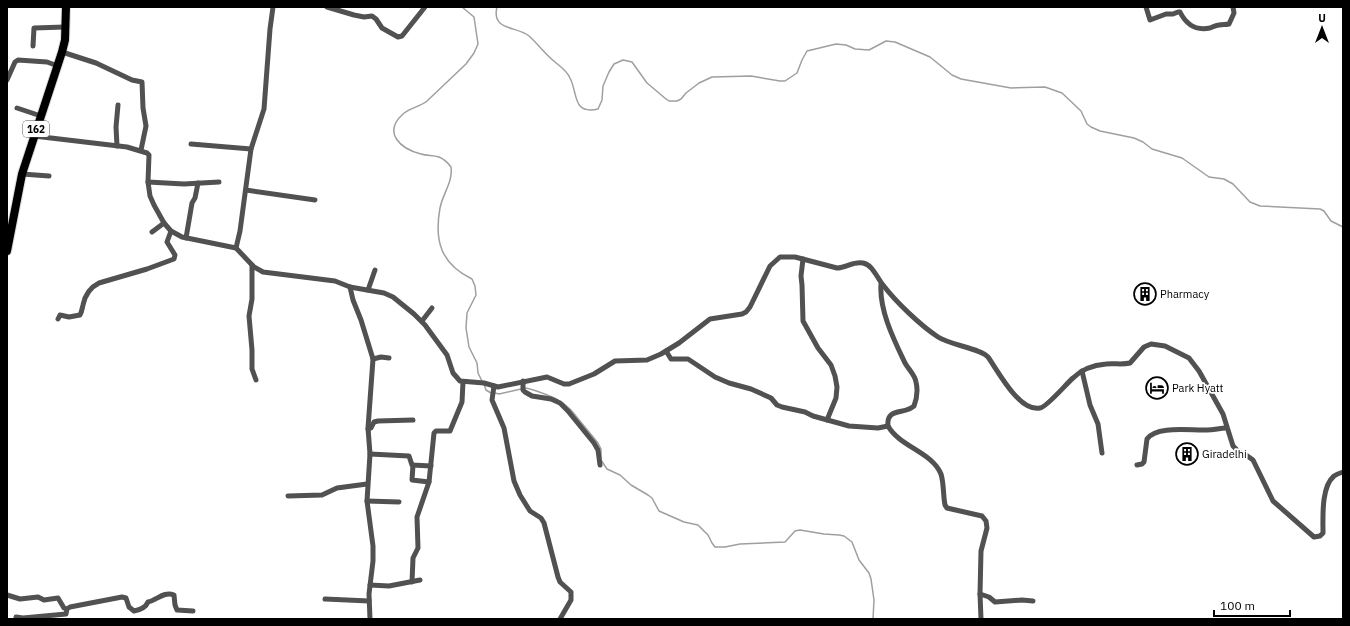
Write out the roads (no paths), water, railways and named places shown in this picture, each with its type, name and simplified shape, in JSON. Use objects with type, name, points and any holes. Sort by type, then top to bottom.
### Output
[{"type":"main road","name":"162","points":[[7,251],[22,174],[58,66],[65,40],[66,7]]},
{"type":"street","points":[[236,248],[240,231],[251,149],[264,109],[273,7]]},
{"type":"street","points":[[327,7],[354,15],[364,17],[372,16],[382,28],[398,37],[402,36],[425,7]]},
{"type":"street","points":[[1146,7],[1150,20],[1166,14],[1180,12],[1184,19],[1192,27],[1202,28],[1208,28],[1218,24],[1228,24],[1234,13],[1233,7]]},
{"type":"street","points":[[33,46],[34,28],[66,27]]},
{"type":"street","points":[[62,52],[96,63],[132,80],[142,82],[143,108],[146,126],[141,150]]},
{"type":"street","points":[[7,80],[15,62],[18,60],[41,61],[58,66]]},
{"type":"street","points":[[117,146],[116,127],[118,105]]},
{"type":"street","points":[[17,108],[41,116]]},
{"type":"street","points":[[34,136],[117,146],[141,150],[147,153],[149,155],[148,182],[154,205],[164,223],[176,235],[236,248],[252,265],[262,272],[335,281],[350,287],[384,293],[399,300],[422,321],[447,354],[453,373],[460,381],[463,382],[484,383],[494,388],[501,386],[523,385],[547,377],[567,384],[594,374],[615,361],[647,360],[666,351],[710,319],[746,312],[750,307],[770,266],[778,258],[786,256],[837,268],[842,268],[855,263],[863,263],[868,265],[882,284],[919,322],[938,338],[960,347],[985,354],[1008,388],[1022,402],[1030,407],[1040,408],[1047,406],[1058,393],[1082,371],[1093,366],[1130,363],[1144,348],[1150,344],[1165,346],[1188,358],[1199,371],[1223,414],[1226,428],[1233,446],[1239,452],[1252,460],[1273,501],[1314,537],[1320,536],[1323,533],[1323,505],[1328,487],[1333,478],[1343,472]]},
{"type":"street","points":[[191,144],[251,149]]},
{"type":"street","points":[[22,174],[49,176]]},
{"type":"street","points":[[148,182],[184,184],[219,182]]},
{"type":"street","points":[[186,238],[192,203],[195,198],[198,183]]},
{"type":"street","points":[[246,190],[315,200]]},
{"type":"street","points":[[152,232],[164,223]]},
{"type":"street","points":[[58,319],[60,315],[69,317],[80,315],[86,294],[92,286],[174,259],[175,255],[167,242],[171,231]]},
{"type":"street","points":[[803,259],[801,279],[803,321],[818,348],[831,365],[836,381],[836,398],[828,420]]},
{"type":"street","points":[[252,265],[252,299],[249,316],[252,369],[256,380]]},
{"type":"street","points":[[368,290],[375,270]]},
{"type":"street","points":[[882,284],[882,303],[897,346],[916,380],[918,392],[914,406],[906,411],[891,414],[888,418],[888,426],[899,439],[928,459],[938,468],[941,476],[945,506],[947,508],[982,516],[986,521],[987,528],[981,551],[981,619]]},
{"type":"street","points":[[350,287],[373,359],[368,429],[370,454],[367,484],[367,501],[373,546],[369,601],[370,619]]},
{"type":"street","points":[[422,321],[432,308]]},
{"type":"street","points":[[666,351],[671,359],[688,359],[715,377],[729,383],[751,389],[770,398],[779,406],[805,412],[849,426],[878,428],[888,426]]},
{"type":"street","points":[[373,359],[383,357],[390,358]]},
{"type":"street","points":[[1082,371],[1090,405],[1098,424],[1102,452]]},
{"type":"street","points":[[412,582],[413,558],[418,548],[417,517],[429,482],[435,432],[450,431],[462,402],[463,382]]},
{"type":"street","points":[[523,385],[532,396],[551,398],[568,411],[594,443],[598,450],[600,465]]},
{"type":"street","points":[[494,388],[492,400],[504,428],[514,481],[520,495],[530,511],[541,518],[544,523],[558,577],[560,582],[571,592],[571,600],[560,619]]},
{"type":"street","points":[[368,429],[371,428],[374,422],[378,421],[413,420]]},
{"type":"street","points":[[1137,465],[1144,462],[1147,439],[1155,433],[1178,429],[1209,430],[1226,428]]},
{"type":"street","points":[[370,454],[409,456],[411,464],[413,465],[412,480],[429,482]]},
{"type":"street","points":[[413,465],[431,466]]},
{"type":"street","points":[[288,496],[322,495],[337,488],[367,484]]},
{"type":"street","points":[[367,501],[399,502]]},
{"type":"street","points":[[370,585],[389,586],[420,580]]},
{"type":"street","points":[[67,609],[125,597],[130,607],[136,611],[159,596],[172,594],[175,596],[176,609],[179,611],[193,611]]},
{"type":"street","points":[[980,594],[989,597],[996,602],[1022,600],[1033,602]]},
{"type":"street","points":[[7,595],[20,599],[38,597],[44,600],[58,598],[62,606],[67,609]]},
{"type":"street","points":[[325,599],[369,601]]},
{"type":"street","points":[[16,617],[23,618],[66,614],[67,609]]},
{"type":"waterway","points":[[462,7],[474,17],[478,44],[474,53],[466,64],[427,101],[403,114],[397,121],[394,128],[394,134],[401,144],[407,148],[423,155],[439,157],[446,161],[451,167],[451,178],[441,203],[438,220],[439,241],[447,259],[461,273],[472,279],[475,286],[476,295],[467,313],[466,328],[469,347],[477,363],[478,373],[482,381]]},
{"type":"waterway","points":[[497,7],[496,15],[501,24],[529,36],[548,56],[566,71],[577,101],[584,109],[598,109],[602,100],[603,86],[609,72],[614,64],[623,60],[632,62],[647,83],[666,99],[669,101],[677,101],[699,83],[712,77],[751,76],[785,81],[797,73],[807,51],[836,44],[846,45],[855,49],[869,50],[886,41],[895,42],[930,57],[952,75],[961,79],[1011,88],[1045,87],[1062,93],[1081,111],[1087,124],[1091,127],[1100,131],[1134,138],[1143,142],[1152,149],[1182,158],[1209,177],[1224,179],[1233,184],[1250,202],[1260,206],[1320,209],[1324,211],[1331,221],[1343,227]]},
{"type":"waterway","points":[[484,384],[486,390],[491,393]]},
{"type":"waterway","points":[[524,388],[558,400]]},
{"type":"waterway","points":[[495,393],[499,394],[521,389]]},
{"type":"waterway","points":[[563,403],[571,410],[598,443],[601,449],[601,460],[607,469],[620,475],[631,485],[652,498],[659,511],[684,522],[698,525],[708,535],[715,547],[740,544],[785,542],[795,531],[800,530],[844,536],[852,542],[859,560],[869,573],[874,600],[873,619]]},
{"type":"place","name":"Pharmacy","points":[[1145,294]]},
{"type":"place","name":"Park Hyatt","points":[[1157,388]]},
{"type":"place","name":"Giradelhi","points":[[1187,454]]}]
